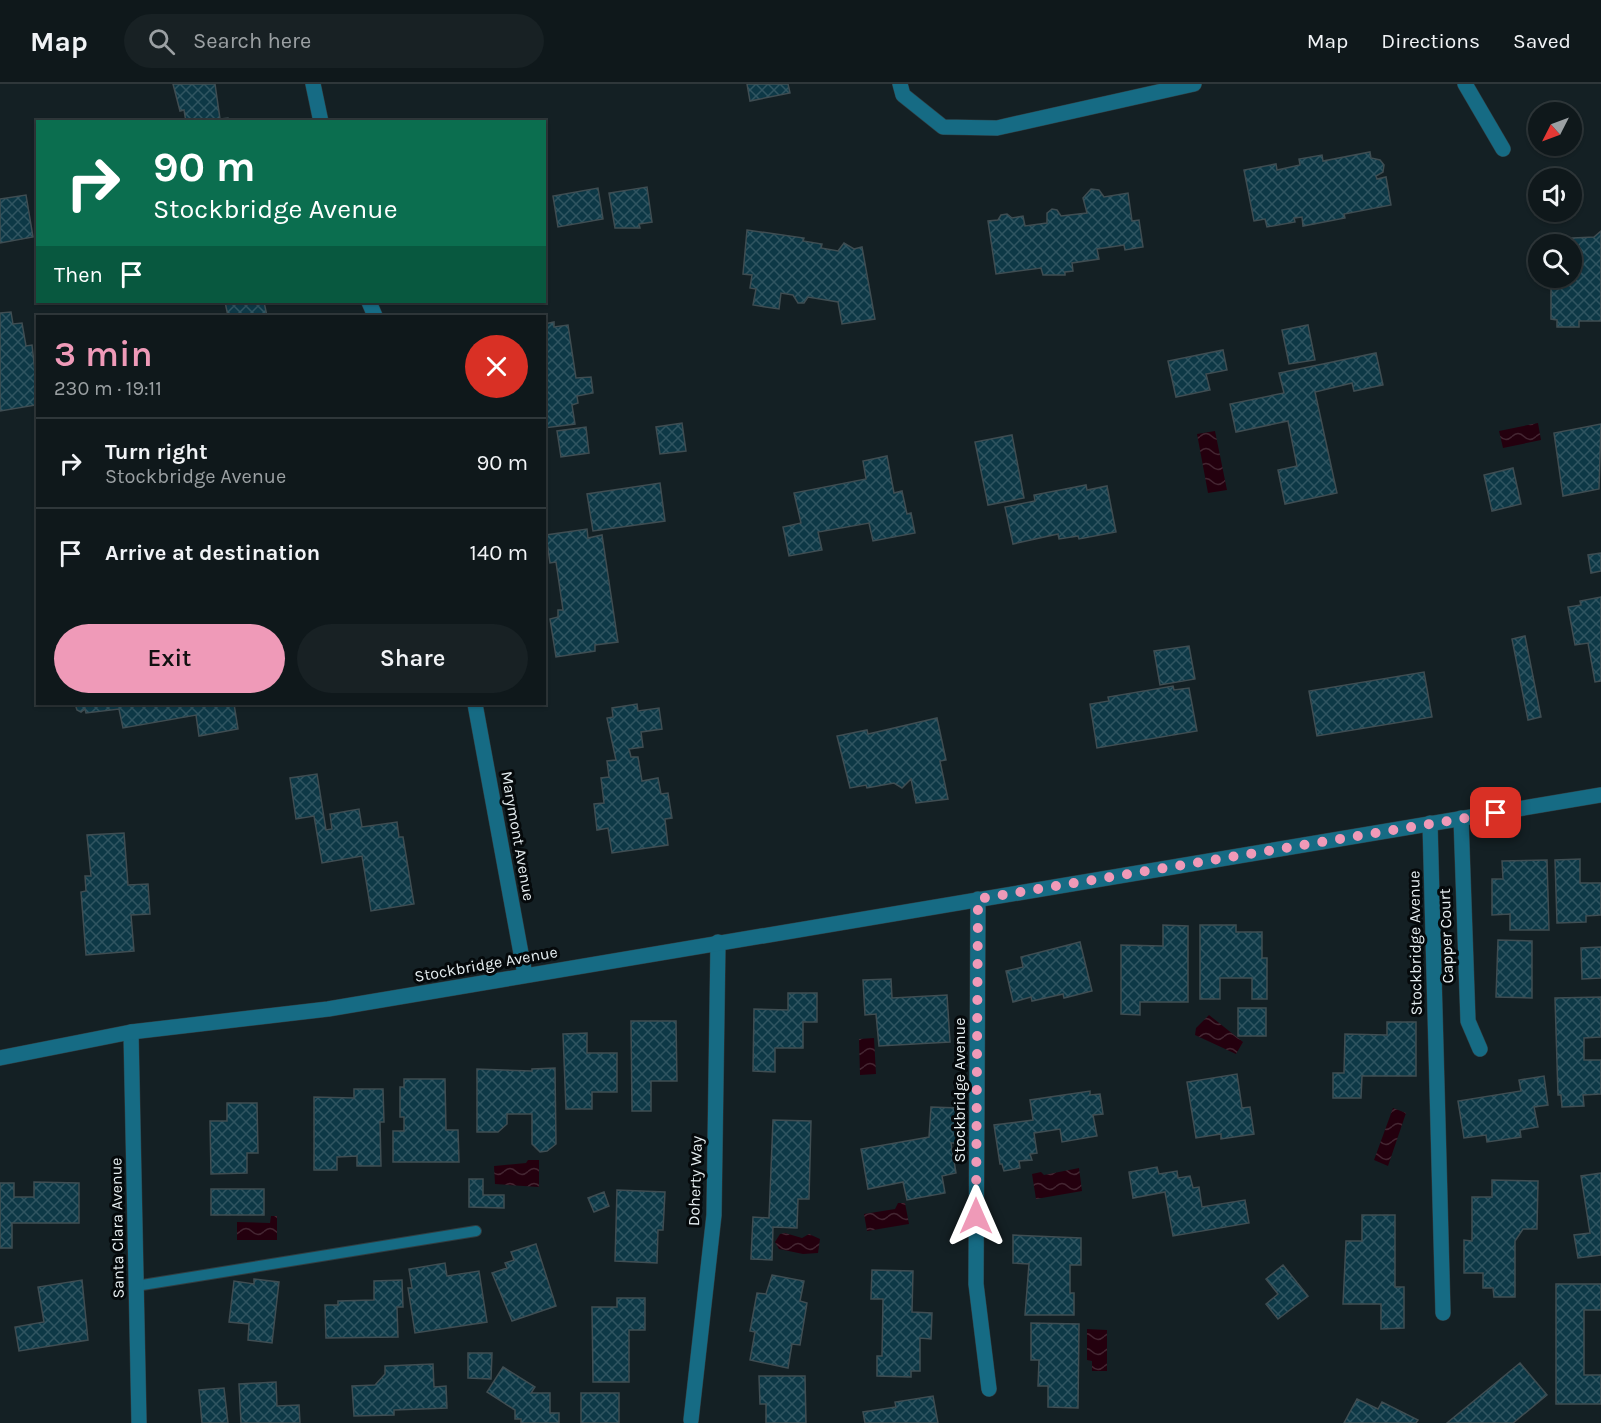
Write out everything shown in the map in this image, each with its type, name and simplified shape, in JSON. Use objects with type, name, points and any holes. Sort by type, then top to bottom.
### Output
[{"type":"street","points":[[313,84],[321,120]]},
{"type":"street","points":[[900,84],[903,95],[943,127],[997,128],[1194,84]]},
{"type":"street","points":[[1465,84],[1503,149]]},
{"type":"street","name":"Marymont Avenue","points":[[475,705],[525,975]]},
{"type":"street","name":"Stockbridge Avenue","points":[[0,1059],[131,1032],[328,1009],[1601,795]]},
{"type":"street","name":"Capper Court","points":[[1461,818],[1468,1021],[1480,1049]]},
{"type":"street","name":"Stockbridge Avenue","points":[[1430,823],[1443,1313]]},
{"type":"street","name":"Stockbridge Avenue","points":[[978,899],[975,1284],[989,1389]]},
{"type":"street","name":"Doherty Way","points":[[692,1420],[714,1215],[718,942]]},
{"type":"street","name":"Santa Clara Avenue","points":[[131,1032],[139,1423]]},
{"type":"lane","points":[[136,1286],[476,1231]]},
{"type":"water","points":[[1538,423],[1541,440],[1503,448],[1499,431]]},
{"type":"water","points":[[1215,431],[1227,490],[1208,493],[1197,434]]},
{"type":"water","points":[[1209,1015],[1243,1042],[1236,1054],[1195,1035],[1196,1028]]},
{"type":"water","points":[[874,1038],[876,1074],[860,1075],[859,1039]]},
{"type":"water","points":[[1393,1108],[1406,1113],[1388,1166],[1374,1160]]},
{"type":"water","points":[[528,1160],[539,1160],[539,1187],[495,1184],[494,1166],[526,1163]]},
{"type":"water","points":[[1079,1168],[1082,1191],[1036,1199],[1032,1174],[1041,1172],[1044,1175]]},
{"type":"water","points":[[898,1203],[905,1203],[909,1224],[867,1231],[864,1214],[895,1209]]},
{"type":"water","points":[[271,1216],[277,1216],[277,1240],[237,1240],[237,1222],[270,1223]]},
{"type":"water","points":[[785,1233],[802,1238],[809,1234],[820,1239],[818,1253],[803,1254],[779,1249],[775,1242],[780,1234]]},
{"type":"water","points":[[1087,1329],[1107,1330],[1107,1371],[1092,1371],[1092,1361],[1087,1360]]},
{"type":"building","points":[[173,84],[215,84],[220,119],[228,118],[228,120],[186,120],[184,110],[180,111]]},
{"type":"building","points":[[747,84],[788,84],[790,93],[750,101]]},
{"type":"building","points":[[1370,152],[1371,158],[1380,160],[1384,165],[1383,172],[1376,176],[1377,179],[1386,177],[1391,205],[1344,214],[1345,218],[1303,226],[1302,217],[1294,218],[1295,222],[1267,227],[1265,219],[1254,221],[1244,170],[1276,164],[1277,170],[1300,165],[1299,159],[1322,155],[1323,161]]},
{"type":"building","points":[[647,187],[652,222],[639,224],[640,228],[615,228],[609,193]]},
{"type":"building","points":[[598,188],[603,219],[558,227],[553,196]]},
{"type":"building","points":[[1091,189],[1099,190],[1104,197],[1128,193],[1132,221],[1139,220],[1143,247],[1125,250],[1124,245],[1097,249],[1099,259],[1072,263],[1073,271],[1065,272],[1065,275],[1043,275],[1041,268],[996,274],[988,221],[998,220],[1001,215],[1007,214],[1012,218],[1023,216],[1025,226],[1047,223],[1047,213],[1052,209],[1057,210],[1061,216],[1087,213],[1083,198]]},
{"type":"building","points":[[26,195],[33,237],[0,243],[0,199]]},
{"type":"building","points":[[747,230],[804,238],[803,241],[822,244],[821,248],[838,251],[844,243],[854,249],[862,247],[875,319],[842,324],[838,302],[808,297],[804,303],[798,303],[793,295],[781,293],[779,309],[753,305],[756,289],[750,288],[752,275],[743,274]]},
{"type":"building","points":[[1601,231],[1601,321],[1579,321],[1579,327],[1557,327],[1557,320],[1551,319],[1551,288],[1582,288],[1582,238],[1594,237]]},
{"type":"building","points":[[225,303],[264,303],[267,315],[228,315]]},
{"type":"building","points":[[11,312],[13,324],[22,323],[26,346],[32,345],[36,405],[0,411],[0,313]]},
{"type":"building","points":[[554,322],[554,327],[568,325],[576,378],[591,377],[593,393],[577,396],[578,403],[572,405],[575,424],[546,428],[546,324]]},
{"type":"building","points":[[1308,325],[1315,360],[1289,364],[1282,330]]},
{"type":"building","points":[[1223,350],[1227,370],[1206,374],[1210,390],[1176,397],[1168,361]]},
{"type":"building","points":[[1376,353],[1383,385],[1354,391],[1352,383],[1315,392],[1337,493],[1285,504],[1278,470],[1297,466],[1288,421],[1236,432],[1230,404],[1284,393],[1279,373]]},
{"type":"building","points":[[682,423],[686,451],[660,454],[656,427]]},
{"type":"building","points":[[1601,424],[1599,489],[1563,496],[1554,433]]},
{"type":"building","points":[[586,427],[589,453],[561,457],[557,431]]},
{"type":"building","points":[[1012,435],[1024,498],[988,505],[975,442]]},
{"type":"building","points":[[887,456],[894,493],[902,491],[907,514],[911,513],[915,533],[873,541],[869,523],[818,532],[822,550],[789,556],[783,527],[801,523],[794,493],[866,479],[863,461]]},
{"type":"building","points":[[1513,468],[1521,504],[1492,511],[1484,475]]},
{"type":"building","points":[[660,483],[665,521],[593,531],[587,494]]},
{"type":"building","points":[[1086,485],[1087,490],[1107,486],[1116,532],[1079,539],[1078,536],[1059,539],[1058,534],[1013,544],[1005,507],[1035,501],[1034,495]]},
{"type":"building","points":[[587,529],[588,538],[602,535],[618,642],[595,645],[595,651],[556,657],[550,619],[558,617],[558,610],[563,610],[556,562],[550,563],[546,535]]},
{"type":"building","points":[[1601,553],[1601,571],[1591,573],[1588,555]]},
{"type":"building","points":[[1601,597],[1601,681],[1595,682],[1588,643],[1575,645],[1568,607],[1581,605],[1580,601]]},
{"type":"building","points":[[1525,636],[1541,717],[1528,720],[1512,639]]},
{"type":"building","points":[[1189,646],[1195,679],[1160,685],[1154,651]]},
{"type":"building","points":[[1424,672],[1432,717],[1317,736],[1309,691]]},
{"type":"building","points":[[1173,686],[1174,690],[1189,688],[1197,731],[1097,748],[1090,704],[1109,701],[1108,697]]},
{"type":"building","points":[[637,704],[638,711],[659,708],[662,729],[641,732],[643,747],[629,749],[631,757],[638,757],[642,781],[658,778],[661,794],[668,793],[672,818],[665,819],[668,845],[612,853],[608,828],[597,830],[594,804],[604,803],[601,778],[609,777],[607,761],[616,760],[607,718],[613,717],[612,708]]},
{"type":"building","points":[[75,705],[234,705],[238,729],[199,736],[196,715],[123,728],[119,709],[86,713],[85,709],[81,712],[77,710]]},
{"type":"building","points":[[937,718],[946,760],[940,761],[948,799],[916,803],[911,779],[902,788],[894,783],[867,788],[866,785],[850,788],[837,736],[867,730],[868,734]]},
{"type":"building","points":[[317,774],[326,830],[332,829],[330,814],[359,809],[362,827],[397,822],[399,837],[403,837],[414,904],[371,911],[362,856],[322,863],[314,816],[296,819],[290,778]]},
{"type":"building","points":[[124,833],[128,885],[148,884],[150,914],[131,915],[134,951],[86,955],[81,892],[86,891],[85,876],[91,876],[87,835]]},
{"type":"building","points":[[1580,859],[1580,883],[1601,883],[1601,915],[1586,916],[1586,922],[1557,923],[1555,860]]},
{"type":"building","points":[[1547,860],[1549,930],[1510,930],[1510,914],[1492,915],[1492,879],[1503,879],[1502,861]]},
{"type":"building","points":[[1163,925],[1188,926],[1188,1002],[1140,1002],[1140,1015],[1121,1014],[1121,945],[1163,946]]},
{"type":"building","points":[[1200,925],[1236,925],[1236,932],[1262,932],[1262,958],[1267,958],[1267,999],[1252,999],[1252,978],[1220,978],[1220,999],[1200,999]]},
{"type":"building","points":[[1498,940],[1532,941],[1532,998],[1496,997]]},
{"type":"building","points":[[1080,942],[1092,991],[1064,998],[1063,994],[1032,1001],[1031,997],[1013,1002],[1006,971],[1023,967],[1021,957]]},
{"type":"building","points":[[1601,947],[1601,978],[1582,979],[1581,948]]},
{"type":"building","points":[[891,979],[892,998],[947,995],[950,1042],[879,1046],[876,1014],[865,1015],[863,980]]},
{"type":"building","points":[[788,993],[817,993],[817,1022],[803,1022],[803,1048],[775,1048],[775,1072],[753,1071],[754,1009],[788,1010]]},
{"type":"building","points":[[1601,997],[1601,1037],[1584,1038],[1584,1060],[1601,1060],[1601,1094],[1583,1095],[1584,1106],[1562,1107],[1561,1095],[1558,1095],[1555,998]]},
{"type":"building","points":[[1238,1008],[1266,1008],[1266,1036],[1238,1036]]},
{"type":"building","points":[[631,1021],[676,1021],[677,1081],[651,1081],[651,1111],[632,1111]]},
{"type":"building","points":[[1387,1022],[1416,1022],[1416,1076],[1362,1076],[1361,1098],[1333,1098],[1333,1073],[1344,1073],[1345,1034],[1387,1035]]},
{"type":"building","points":[[587,1033],[587,1053],[617,1053],[617,1092],[592,1092],[592,1109],[566,1109],[563,1034]]},
{"type":"building","points":[[555,1068],[556,1144],[547,1151],[540,1152],[532,1144],[532,1114],[507,1114],[507,1124],[498,1132],[477,1132],[477,1069],[532,1071],[532,1069]]},
{"type":"building","points":[[1237,1074],[1242,1108],[1250,1107],[1254,1134],[1221,1139],[1221,1134],[1196,1138],[1187,1082]]},
{"type":"building","points":[[1544,1076],[1548,1105],[1534,1107],[1538,1127],[1520,1130],[1521,1137],[1487,1142],[1486,1135],[1464,1138],[1458,1101],[1521,1091],[1519,1080]]},
{"type":"building","points":[[404,1079],[445,1079],[446,1130],[458,1130],[459,1162],[393,1162],[393,1131],[404,1131],[404,1117],[400,1117],[400,1087],[404,1087]]},
{"type":"building","points":[[354,1089],[383,1089],[384,1122],[380,1122],[381,1166],[357,1166],[357,1156],[337,1157],[337,1170],[314,1170],[314,1097],[354,1098]]},
{"type":"building","points":[[1090,1091],[1090,1095],[1100,1094],[1103,1114],[1093,1115],[1097,1136],[1062,1142],[1060,1129],[1034,1133],[1037,1153],[1030,1154],[1032,1160],[1019,1161],[1020,1168],[1004,1171],[1000,1164],[994,1125],[1033,1120],[1030,1100]]},
{"type":"building","points":[[227,1103],[257,1103],[258,1153],[247,1153],[247,1173],[211,1174],[210,1121],[227,1121]]},
{"type":"building","points":[[931,1107],[959,1108],[957,1143],[951,1143],[956,1173],[942,1176],[945,1193],[907,1200],[903,1182],[868,1189],[861,1149],[929,1137]]},
{"type":"building","points":[[773,1120],[811,1121],[809,1199],[798,1199],[797,1228],[773,1227],[772,1260],[751,1259],[753,1217],[769,1218]]},
{"type":"building","points":[[1157,1167],[1159,1174],[1177,1171],[1178,1178],[1190,1176],[1193,1188],[1199,1187],[1202,1207],[1245,1200],[1249,1223],[1173,1236],[1165,1192],[1133,1198],[1129,1172]]},
{"type":"building","points":[[1601,1173],[1601,1255],[1578,1258],[1574,1235],[1590,1233],[1581,1176]]},
{"type":"building","points":[[469,1179],[483,1179],[483,1195],[504,1195],[504,1208],[469,1207]]},
{"type":"building","points":[[1492,1180],[1538,1181],[1537,1229],[1523,1229],[1515,1241],[1515,1297],[1494,1297],[1493,1288],[1483,1288],[1483,1273],[1464,1273],[1464,1240],[1472,1241],[1472,1197],[1492,1197]]},
{"type":"building","points":[[34,1182],[79,1183],[79,1223],[12,1223],[12,1248],[0,1248],[0,1183],[14,1183],[14,1197],[34,1197]]},
{"type":"building","points":[[211,1189],[264,1189],[264,1215],[211,1215]]},
{"type":"building","points":[[617,1190],[665,1192],[663,1230],[658,1230],[657,1263],[615,1261]]},
{"type":"building","points":[[604,1192],[609,1206],[594,1212],[588,1198]]},
{"type":"building","points":[[1362,1215],[1395,1215],[1395,1287],[1404,1287],[1404,1328],[1381,1329],[1381,1304],[1343,1304],[1346,1241],[1362,1241]]},
{"type":"building","points":[[1013,1235],[1081,1238],[1081,1265],[1070,1265],[1070,1293],[1074,1293],[1074,1315],[1025,1315],[1029,1264],[1013,1263]]},
{"type":"building","points":[[536,1244],[556,1306],[512,1321],[492,1273],[507,1268],[505,1263],[514,1260],[511,1252]]},
{"type":"building","points":[[445,1263],[447,1276],[479,1271],[487,1322],[415,1333],[408,1288],[412,1288],[409,1269]]},
{"type":"building","points":[[1283,1265],[1308,1296],[1278,1319],[1266,1304],[1278,1294],[1266,1279]]},
{"type":"building","points":[[872,1270],[913,1271],[912,1312],[932,1313],[931,1339],[920,1338],[920,1371],[911,1371],[911,1377],[877,1376],[877,1356],[882,1356],[883,1299],[871,1299]]},
{"type":"building","points":[[772,1275],[804,1281],[800,1301],[807,1303],[800,1345],[792,1344],[788,1368],[750,1360],[755,1332],[750,1331],[757,1293],[766,1294]]},
{"type":"building","points":[[254,1279],[279,1282],[272,1343],[248,1340],[249,1324],[229,1322],[234,1281],[254,1284]]},
{"type":"building","points":[[82,1280],[88,1340],[19,1351],[15,1327],[44,1322],[38,1287]]},
{"type":"building","points":[[402,1280],[403,1307],[397,1307],[398,1337],[326,1338],[325,1305],[338,1305],[338,1301],[374,1300],[374,1281]]},
{"type":"building","points":[[1556,1284],[1601,1284],[1601,1310],[1584,1310],[1584,1375],[1601,1375],[1601,1404],[1556,1404]]},
{"type":"building","points":[[617,1298],[645,1298],[645,1330],[629,1330],[629,1382],[593,1382],[592,1307],[617,1307]]},
{"type":"building","points":[[1031,1323],[1079,1324],[1078,1408],[1048,1407],[1048,1386],[1038,1386],[1039,1360],[1031,1360]]},
{"type":"building","points":[[468,1353],[492,1353],[491,1379],[468,1378]]},
{"type":"building","points":[[1520,1363],[1547,1395],[1513,1423],[1447,1423]]},
{"type":"building","points":[[433,1364],[434,1387],[446,1386],[447,1408],[394,1410],[394,1415],[354,1416],[352,1386],[375,1385],[385,1374],[385,1366]]},
{"type":"building","points":[[503,1367],[535,1387],[531,1393],[550,1393],[550,1413],[559,1413],[559,1423],[521,1423],[521,1419],[515,1419],[515,1410],[487,1392]]},
{"type":"building","points":[[759,1376],[805,1376],[806,1423],[766,1423],[766,1404],[760,1404]]},
{"type":"building","points":[[276,1382],[277,1406],[299,1405],[300,1423],[241,1423],[239,1384]]},
{"type":"building","points":[[224,1388],[228,1423],[202,1423],[199,1390]]},
{"type":"building","points":[[581,1393],[619,1393],[619,1423],[581,1423]]},
{"type":"building","points":[[933,1396],[938,1423],[865,1423],[863,1412],[896,1407],[895,1402]]},
{"type":"building","points":[[1357,1399],[1378,1409],[1382,1402],[1418,1420],[1416,1423],[1344,1423]]},
{"type":"route","points":[[976,1216],[978,899],[1496,813]]}]
